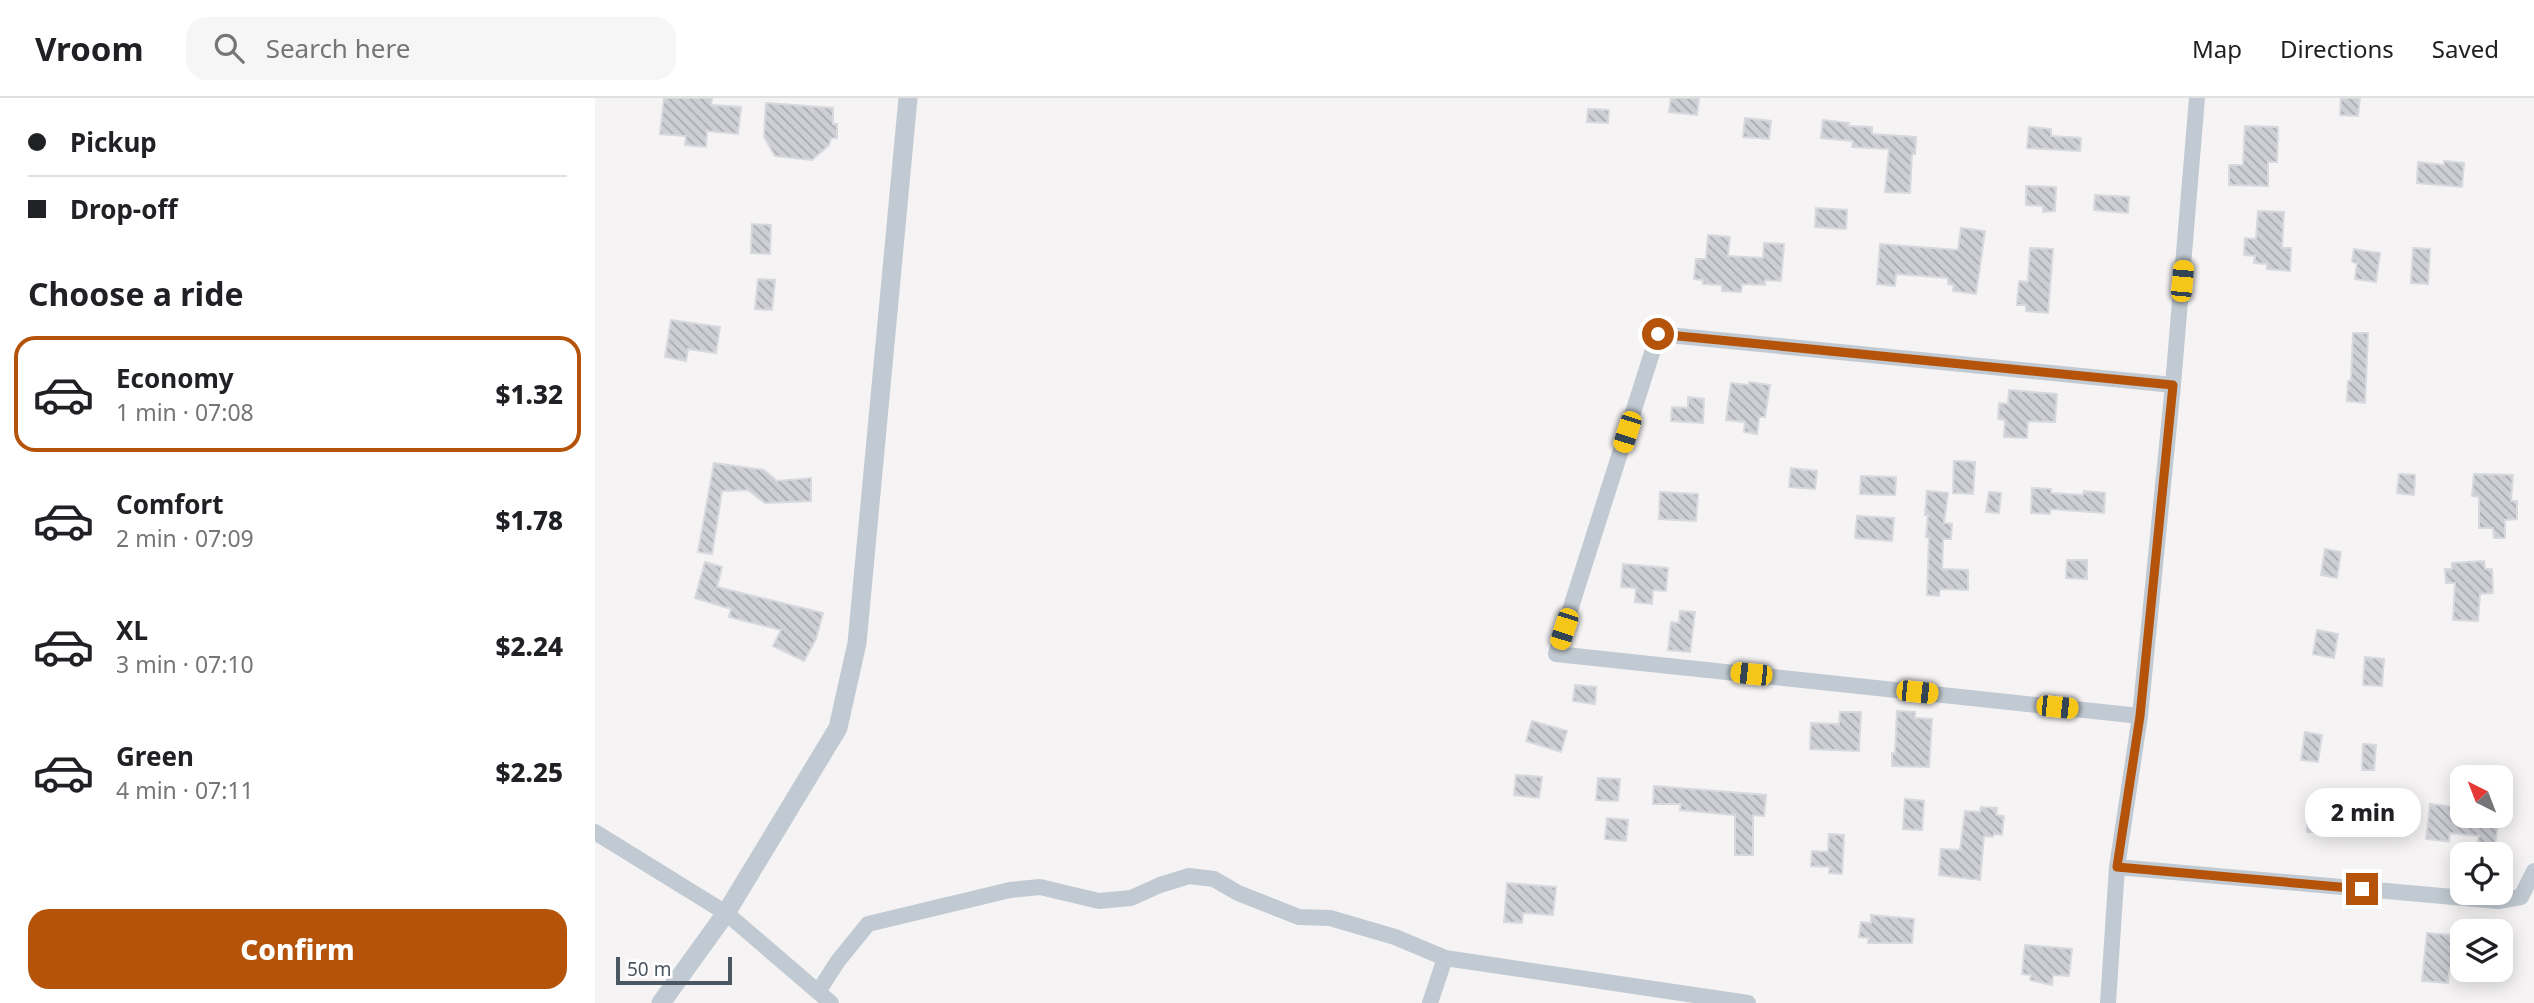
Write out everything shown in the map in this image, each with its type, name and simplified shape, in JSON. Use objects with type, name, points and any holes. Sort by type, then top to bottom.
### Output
[{"type":"street","points":[[661,1003],[726,913],[838,728],[857,643],[908,98]]},
{"type":"street","points":[[2108,1003],[2117,867],[2140,716],[2173,385],[2197,98]]},
{"type":"street","points":[[2140,716],[1556,654],[1658,334],[2173,385]]},
{"type":"street","points":[[595,832],[726,913],[831,1003]]},
{"type":"street","points":[[2117,867],[2498,901],[2521,897],[2534,871]]},
{"type":"street","points":[[818,992],[838,961],[868,924],[1010,890],[1040,887],[1100,901],[1131,898],[1189,876],[1214,879],[1238,893],[1299,917],[1330,918],[1395,937],[1445,958],[1748,1003]]},
{"type":"street","points":[[1430,1003],[1445,958]]},
{"type":"building","points":[[664,98],[712,98],[711,105],[741,107],[738,134],[707,131],[706,147],[685,145],[686,136],[660,134]]},
{"type":"building","points":[[1671,98],[1699,98],[1697,115],[1669,112]]},
{"type":"building","points":[[2341,98],[2360,98],[2358,116],[2340,115]]},
{"type":"building","points":[[766,103],[833,108],[833,124],[837,124],[837,138],[831,138],[829,145],[812,160],[775,156],[764,137]]},
{"type":"building","points":[[1588,109],[1609,110],[1608,123],[1587,122]]},
{"type":"building","points":[[1745,118],[1771,121],[1769,139],[1743,137]]},
{"type":"building","points":[[1823,120],[1849,123],[1848,126],[1872,127],[1872,134],[1916,137],[1915,154],[1912,154],[1910,193],[1885,192],[1889,149],[1852,147],[1853,141],[1821,138]]},
{"type":"building","points":[[2245,126],[2278,127],[2277,162],[2268,162],[2268,186],[2229,185],[2229,165],[2243,165]]},
{"type":"building","points":[[2029,127],[2051,129],[2051,136],[2081,138],[2080,151],[2027,148]]},
{"type":"building","points":[[2444,161],[2464,163],[2462,187],[2417,183],[2418,162],[2444,165]]},
{"type":"building","points":[[2026,186],[2056,187],[2055,211],[2043,212],[2043,206],[2026,205]]},
{"type":"building","points":[[2095,195],[2129,197],[2128,213],[2094,210]]},
{"type":"building","points":[[1816,208],[1847,210],[1846,229],[1815,227]]},
{"type":"building","points":[[2258,211],[2284,212],[2282,248],[2291,248],[2290,271],[2267,269],[2267,264],[2254,263],[2255,256],[2244,255],[2245,238],[2256,239]]},
{"type":"building","points":[[752,224],[771,225],[770,254],[751,253]]},
{"type":"building","points":[[1961,228],[1985,231],[1976,294],[1953,291],[1954,285],[1948,284],[1948,278],[1896,274],[1895,286],[1877,284],[1880,244],[1958,250]]},
{"type":"building","points":[[1708,235],[1730,237],[1728,256],[1763,258],[1764,243],[1784,244],[1781,281],[1765,280],[1765,285],[1742,284],[1741,292],[1722,291],[1722,285],[1703,284],[1703,280],[1694,279],[1696,259],[1706,259]]},
{"type":"building","points":[[2030,248],[2053,249],[2048,313],[2026,311],[2026,305],[2017,305],[2019,281],[2028,282]]},
{"type":"building","points":[[2413,248],[2430,249],[2428,284],[2411,283]]},
{"type":"building","points":[[2354,249],[2380,253],[2376,282],[2355,279],[2357,263],[2352,262]]},
{"type":"building","points":[[758,279],[775,280],[772,310],[755,309]]},
{"type":"building","points":[[671,320],[720,327],[716,353],[688,349],[686,361],[665,357]]},
{"type":"building","points":[[2353,333],[2368,333],[2365,403],[2347,401],[2348,381],[2351,381]]},
{"type":"building","points":[[1749,382],[1770,385],[1765,417],[1759,417],[1757,434],[1744,432],[1745,422],[1726,420],[1731,383],[1749,385]]},
{"type":"building","points":[[2009,390],[2057,394],[2055,422],[2028,421],[2027,438],[2004,437],[2005,420],[1998,419],[1999,403],[2008,404]]},
{"type":"building","points":[[1688,397],[1704,399],[1703,423],[1671,421],[1672,407],[1688,408]]},
{"type":"building","points":[[1954,461],[1975,462],[1973,494],[1953,493]]},
{"type":"building","points":[[714,463],[764,470],[777,481],[811,478],[811,501],[765,503],[748,490],[722,491],[712,554],[698,552]]},
{"type":"building","points":[[1791,468],[1817,471],[1815,489],[1789,487]]},
{"type":"building","points":[[2399,474],[2415,475],[2414,495],[2397,493]]},
{"type":"building","points":[[2474,474],[2513,475],[2511,501],[2517,501],[2517,519],[2505,520],[2505,538],[2494,538],[2493,528],[2479,528],[2479,497],[2472,496]]},
{"type":"building","points":[[1861,476],[1896,477],[1895,495],[1860,494]]},
{"type":"building","points":[[2032,488],[2051,489],[2051,493],[2105,493],[2104,513],[2050,509],[2050,514],[2031,513]]},
{"type":"building","points":[[1927,491],[1948,493],[1944,523],[1952,524],[1951,539],[1943,539],[1942,569],[1968,570],[1968,590],[1940,589],[1939,596],[1927,595]]},
{"type":"building","points":[[1660,492],[1698,494],[1696,521],[1659,519]]},
{"type":"building","points":[[1989,492],[2001,493],[1999,513],[1986,512]]},
{"type":"building","points":[[1857,516],[1894,518],[1892,541],[1855,538]]},
{"type":"building","points":[[2325,549],[2341,552],[2337,578],[2321,575]]},
{"type":"building","points":[[2067,560],[2087,560],[2087,579],[2066,578]]},
{"type":"building","points":[[2484,561],[2485,569],[2492,569],[2493,593],[2480,594],[2478,621],[2453,620],[2455,583],[2446,583],[2445,569],[2452,569],[2452,563]]},
{"type":"building","points":[[705,562],[722,567],[717,587],[823,613],[816,639],[804,661],[773,646],[781,630],[729,617],[731,609],[695,598]]},
{"type":"building","points":[[1623,564],[1668,568],[1666,591],[1653,590],[1652,604],[1635,602],[1636,588],[1621,587]]},
{"type":"building","points":[[1680,611],[1695,612],[1690,652],[1668,650],[1671,622],[1679,623]]},
{"type":"building","points":[[2317,630],[2338,634],[2334,658],[2313,654]]},
{"type":"building","points":[[2365,657],[2384,659],[2382,686],[2363,685]]},
{"type":"building","points":[[1575,685],[1596,687],[1595,704],[1573,701]]},
{"type":"building","points":[[1897,711],[1915,712],[1915,718],[1932,719],[1929,767],[1892,766]]},
{"type":"building","points":[[1840,712],[1861,712],[1859,751],[1810,749],[1811,723],[1839,724]]},
{"type":"building","points":[[1532,721],[1567,731],[1561,752],[1526,741]]},
{"type":"building","points":[[2305,732],[2322,735],[2318,762],[2301,760]]},
{"type":"building","points":[[2363,744],[2376,745],[2374,770],[2362,770]]},
{"type":"building","points":[[1516,775],[1542,777],[1539,798],[1514,795]]},
{"type":"building","points":[[1598,778],[1620,779],[1618,801],[1596,800]]},
{"type":"building","points":[[1654,786],[1766,795],[1764,816],[1753,815],[1753,855],[1735,855],[1735,815],[1680,810],[1681,804],[1653,804]]},
{"type":"building","points":[[1905,799],[1924,801],[1922,830],[1903,829]]},
{"type":"building","points":[[2308,802],[2327,803],[2326,832],[2307,832]]},
{"type":"building","points":[[2430,804],[2450,806],[2450,828],[2497,828],[2496,842],[2478,842],[2479,836],[2450,833],[2449,842],[2426,839]]},
{"type":"building","points":[[1981,807],[1997,808],[1996,815],[2004,816],[2002,835],[1984,836],[1980,880],[1939,875],[1941,849],[1960,850],[1965,811],[1980,812]]},
{"type":"building","points":[[1607,818],[1628,820],[1626,841],[1605,839]]},
{"type":"building","points":[[1829,834],[1844,835],[1842,874],[1829,873],[1830,867],[1811,866],[1812,851],[1828,852]]},
{"type":"building","points":[[1507,883],[1556,887],[1553,915],[1523,913],[1522,923],[1504,922]]},
{"type":"building","points":[[1871,915],[1914,919],[1912,943],[1868,943],[1869,938],[1859,937],[1861,922],[1871,923]]},
{"type":"building","points":[[2427,933],[2450,935],[2448,983],[2422,981]]},
{"type":"building","points":[[2025,945],[2072,949],[2069,976],[2053,975],[2052,985],[2030,980],[2031,975],[2022,974]]},
{"type":"route","points":[[1658,334],[2173,385],[2140,716],[2117,867],[2362,889]]}]
